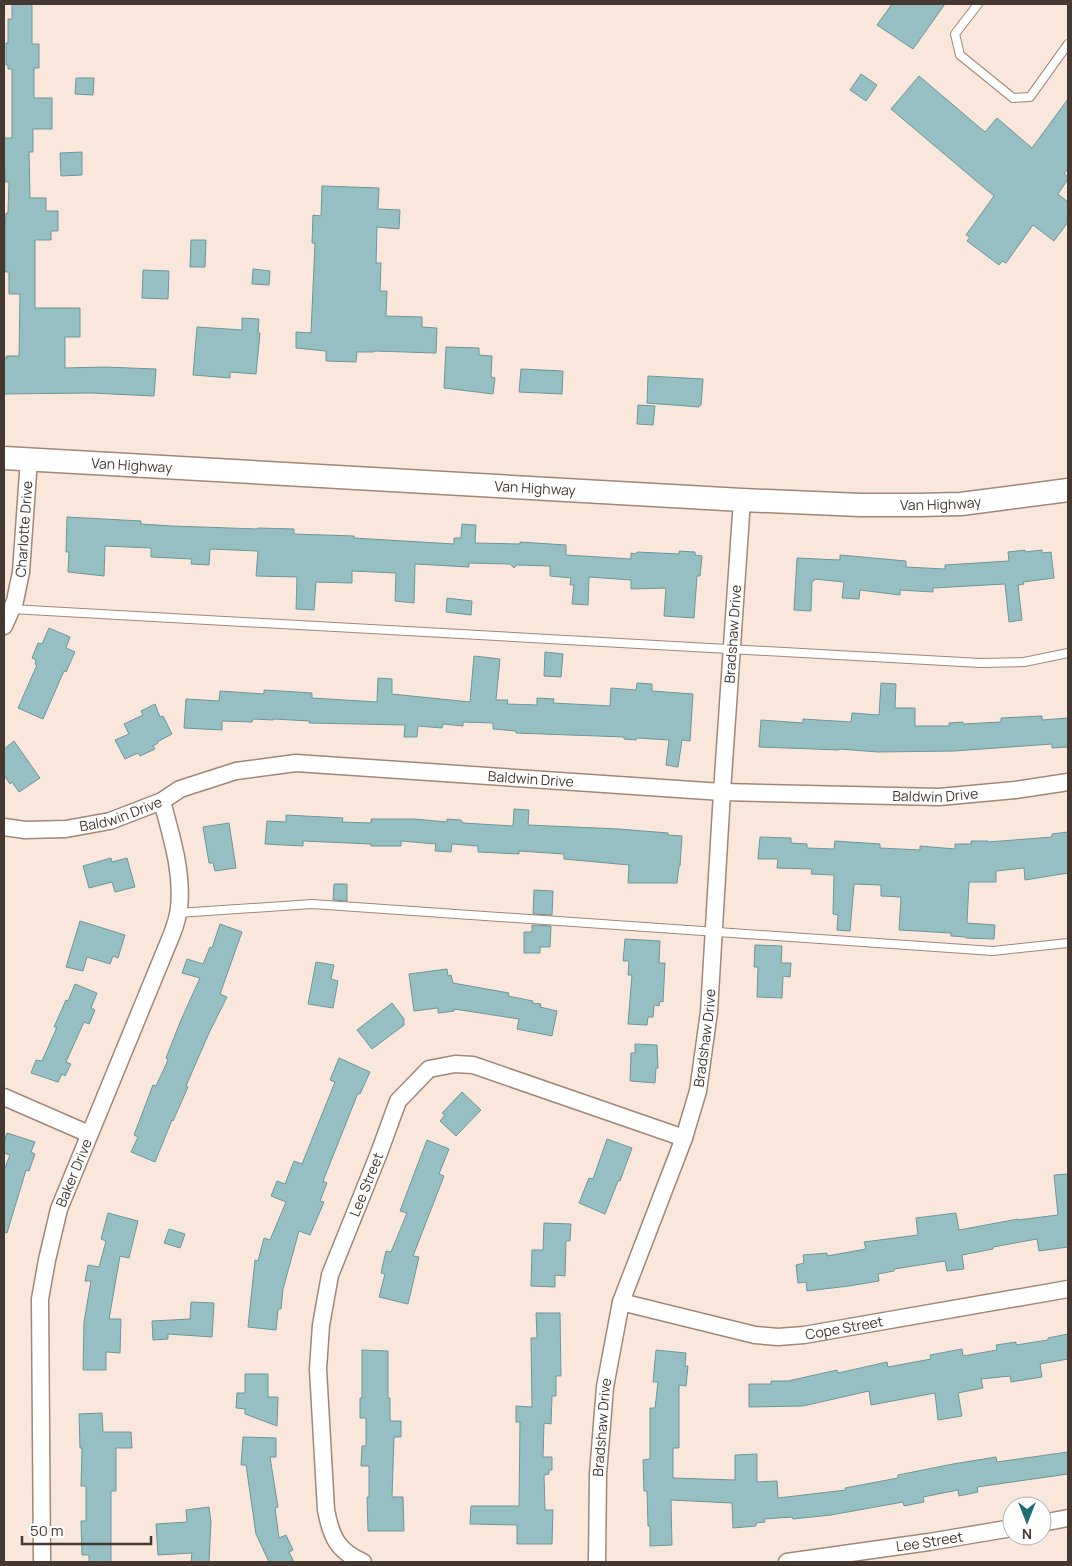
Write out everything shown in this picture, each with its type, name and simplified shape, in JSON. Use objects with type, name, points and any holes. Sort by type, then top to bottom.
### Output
[{"type":"main road","name":"Van Highway","points":[[4,458],[860,505],[960,504],[1068,490]]},
{"type":"street","name":"Charlotte Drive","points":[[4,626],[18,588],[23,558],[29,459]]},
{"type":"street","name":"Bradshaw Drive","points":[[597,1562],[598,1474],[605,1387],[621,1302],[684,1138],[698,1091],[710,1012],[722,792],[742,500]]},
{"type":"street","name":"Baldwin Drive","points":[[4,827],[25,830],[66,829],[110,821],[162,801],[180,789],[236,771],[296,763],[722,792],[939,797],[1015,790],[1068,782]]},
{"type":"street","name":"Baker Drive","points":[[42,1562],[40,1299],[59,1209],[172,934],[178,913],[180,882],[177,856],[162,801]]},
{"type":"street","name":"Lee Street","points":[[363,1562],[352,1558],[338,1545],[329,1528],[326,1510],[318,1369],[321,1325],[330,1275],[398,1101],[429,1069],[455,1064],[474,1065],[684,1138]]},
{"type":"street","points":[[4,1097],[89,1134]]},
{"type":"street","name":"Cope Street","points":[[621,1302],[755,1335],[778,1337],[814,1333],[1068,1289]]},
{"type":"street","points":[[1052,1521],[1068,1518]]},
{"type":"street","name":"Lee Street","points":[[787,1562],[1002,1530]]},
{"type":"lane","points":[[978,4],[955,34],[960,54],[1013,98],[1030,97],[1068,44]]},
{"type":"lane","points":[[11,609],[980,663],[1024,662],[1068,653]]},
{"type":"lane","points":[[178,913],[312,904],[993,950],[1068,943]]},
{"type":"building","points":[[12,4],[32,4],[32,44],[39,44],[39,68],[34,68],[34,98],[52,98],[52,129],[33,129],[33,152],[29,152],[30,198],[46,198],[46,211],[58,211],[58,231],[51,231],[51,240],[35,240],[35,308],[80,308],[80,337],[65,337],[65,368],[156,369],[154,396],[91,393],[4,394],[4,358],[7,358],[6,356],[19,356],[20,294],[9,294],[9,272],[5,272],[5,230],[6,213],[8,213],[9,182],[5,182],[4,138],[12,138],[12,69],[8,69],[8,65],[6,65],[6,43],[8,43],[8,19],[12,19]]},
{"type":"building","points":[[892,4],[945,4],[913,49],[877,25]]},
{"type":"building","points":[[861,74],[877,85],[866,101],[850,90]]},
{"type":"building","points":[[919,76],[985,132],[997,118],[1032,148],[1068,99],[1068,168],[1064,174],[1068,179],[1058,194],[1068,202],[1068,222],[1054,241],[1033,225],[1006,263],[1002,261],[999,265],[967,241],[970,237],[966,235],[994,196],[891,109]]},
{"type":"building","points":[[76,78],[94,78],[93,95],[75,94]]},
{"type":"building","points":[[82,152],[82,175],[61,176],[60,153]]},
{"type":"building","points":[[322,186],[379,188],[378,209],[400,210],[399,229],[377,227],[376,263],[381,263],[380,291],[387,291],[386,316],[422,317],[422,327],[437,328],[436,353],[357,352],[356,362],[326,361],[326,351],[296,348],[296,332],[311,333],[315,243],[312,243],[313,215],[321,216]]},
{"type":"building","points":[[191,240],[206,240],[205,267],[190,267]]},
{"type":"building","points":[[253,269],[270,271],[269,285],[252,284]]},
{"type":"building","points":[[143,270],[169,271],[168,299],[142,298]]},
{"type":"building","points":[[242,318],[259,319],[258,333],[260,333],[256,374],[230,372],[230,378],[193,375],[197,327],[242,330]]},
{"type":"building","points":[[446,347],[479,348],[479,355],[492,356],[491,377],[495,378],[493,394],[444,388]]},
{"type":"building","points":[[521,369],[563,371],[562,394],[519,392]]},
{"type":"building","points":[[648,376],[703,379],[701,405],[699,407],[647,403]]},
{"type":"building","points":[[638,405],[655,406],[653,425],[637,424]]},
{"type":"building","points":[[67,517],[141,521],[141,524],[172,526],[294,529],[294,534],[354,536],[354,538],[454,544],[454,538],[461,538],[462,524],[476,525],[475,543],[520,544],[520,542],[566,545],[566,555],[631,559],[631,553],[636,554],[637,552],[679,554],[679,551],[695,552],[695,555],[702,556],[700,576],[697,576],[694,618],[664,616],[666,588],[631,589],[631,580],[589,577],[588,605],[572,604],[574,585],[570,585],[571,578],[550,576],[550,566],[517,565],[514,568],[510,564],[469,563],[469,567],[415,564],[414,603],[395,601],[396,573],[352,571],[352,583],[316,582],[314,610],[296,609],[297,577],[256,576],[258,551],[210,549],[209,565],[191,564],[192,559],[151,557],[151,548],[105,546],[104,576],[68,572],[69,552],[66,552]]},
{"type":"building","points":[[1025,550],[1025,552],[1042,550],[1042,553],[1051,552],[1054,578],[1023,582],[1024,584],[1018,585],[1022,620],[1009,622],[1005,584],[933,588],[933,592],[900,590],[900,595],[860,590],[859,599],[842,598],[844,582],[814,579],[812,581],[811,611],[794,610],[797,558],[840,560],[840,555],[906,561],[906,567],[945,569],[945,565],[1009,561],[1008,552]]},
{"type":"building","points":[[447,598],[472,601],[471,615],[446,612]]},
{"type":"building","points":[[49,628],[70,637],[66,648],[75,652],[66,672],[64,671],[43,719],[18,708],[37,665],[35,664],[36,660],[32,658],[38,643],[42,644]]},
{"type":"building","points":[[545,652],[563,654],[561,677],[544,676]]},
{"type":"building","points":[[474,656],[500,659],[496,700],[508,700],[507,704],[537,705],[537,698],[554,699],[553,703],[610,706],[611,688],[636,690],[637,683],[652,684],[652,691],[693,694],[690,741],[682,740],[678,767],[666,765],[669,740],[637,738],[636,740],[624,739],[624,737],[516,733],[516,731],[493,729],[493,723],[463,722],[463,726],[443,724],[442,728],[418,726],[417,737],[404,737],[405,725],[309,723],[310,721],[273,719],[253,719],[252,722],[222,721],[222,730],[184,728],[186,699],[219,701],[220,691],[264,694],[264,690],[312,693],[312,698],[377,702],[378,678],[392,679],[392,694],[470,702]]},
{"type":"building","points":[[881,683],[896,684],[895,708],[915,708],[915,726],[949,726],[949,723],[963,722],[963,724],[1001,722],[1001,718],[1042,716],[1042,720],[1068,718],[1068,747],[1052,748],[1052,744],[954,751],[878,752],[759,747],[761,720],[803,723],[803,719],[851,722],[852,713],[879,715]]},
{"type":"building","points":[[155,704],[160,717],[163,716],[172,734],[157,742],[153,746],[155,749],[140,756],[138,753],[125,759],[115,740],[129,734],[124,724],[143,715],[141,711]]},
{"type":"building","points":[[14,741],[40,778],[19,792],[4,775],[4,749]]},
{"type":"building","points":[[514,809],[529,810],[528,825],[619,829],[682,836],[677,883],[628,883],[629,865],[564,859],[564,854],[519,851],[519,854],[478,852],[478,846],[452,844],[451,852],[435,851],[436,844],[401,841],[401,846],[371,846],[371,844],[303,841],[303,846],[265,844],[267,821],[286,822],[286,815],[343,818],[342,822],[371,823],[371,819],[414,819],[447,822],[447,819],[461,820],[463,823],[513,826]]},
{"type":"building","points":[[229,823],[236,868],[215,871],[213,863],[209,863],[203,827]]},
{"type":"building","points":[[1068,832],[1068,873],[1025,880],[1024,868],[996,871],[996,882],[969,882],[967,923],[995,925],[994,939],[951,936],[951,933],[899,930],[901,897],[881,896],[881,885],[854,884],[850,931],[837,930],[838,915],[833,914],[834,875],[811,874],[812,869],[777,868],[778,859],[758,859],[760,837],[791,838],[791,843],[807,844],[807,848],[834,849],[835,841],[880,844],[880,848],[920,850],[920,846],[955,849],[955,844],[971,844],[971,841],[988,842],[1052,837],[1052,834]]},
{"type":"building","points":[[111,858],[112,862],[127,858],[135,887],[115,892],[112,882],[89,888],[83,866]]},
{"type":"building","points":[[334,884],[347,884],[347,901],[333,900]]},
{"type":"building","points":[[534,890],[553,891],[552,915],[533,914]]},
{"type":"building","points":[[80,921],[125,935],[118,958],[113,956],[110,964],[87,957],[83,971],[66,967]]},
{"type":"building","points":[[220,924],[242,932],[220,994],[227,997],[209,1033],[155,1162],[131,1152],[138,1137],[134,1135],[153,1085],[156,1086],[168,1060],[166,1058],[200,978],[182,973],[187,959],[203,964],[210,947],[212,948]]},
{"type":"building","points":[[532,925],[551,926],[550,947],[540,947],[540,953],[524,953],[524,932],[532,932]]},
{"type":"building","points":[[625,939],[660,941],[659,963],[665,963],[663,1002],[660,1001],[659,1006],[654,1005],[653,1017],[648,1017],[647,1025],[628,1024],[632,975],[628,975],[629,961],[623,961]]},
{"type":"building","points":[[755,945],[782,946],[781,963],[791,963],[790,977],[783,976],[782,998],[757,997],[758,967],[754,967]]},
{"type":"building","points":[[316,962],[334,965],[331,979],[338,981],[333,1008],[308,1004]]},
{"type":"building","points":[[447,969],[448,976],[451,975],[453,983],[509,993],[508,996],[533,1001],[532,1003],[541,1004],[540,1007],[557,1011],[552,1036],[517,1029],[519,1019],[454,1009],[454,1011],[438,1013],[438,1008],[414,1011],[409,974]]},
{"type":"building","points":[[75,984],[97,993],[91,1008],[95,1010],[89,1024],[84,1022],[66,1062],[71,1064],[65,1076],[62,1074],[58,1082],[31,1073],[36,1060],[42,1061],[57,1027],[54,1027]]},
{"type":"building","points":[[392,1003],[404,1019],[404,1025],[372,1049],[357,1030]]},
{"type":"building","points":[[635,1044],[657,1045],[658,1068],[656,1068],[655,1083],[630,1081],[631,1053],[635,1053]]},
{"type":"building","points":[[339,1058],[370,1072],[360,1094],[358,1093],[323,1181],[327,1183],[320,1201],[324,1202],[310,1235],[299,1231],[283,1289],[281,1309],[278,1309],[276,1330],[248,1327],[255,1260],[258,1261],[264,1238],[270,1240],[286,1202],[271,1196],[277,1181],[285,1184],[294,1161],[302,1164],[335,1082],[330,1080]]},
{"type":"building","points":[[462,1092],[481,1110],[456,1136],[440,1121],[445,1115],[442,1113]]},
{"type":"building","points":[[7,1133],[35,1142],[31,1152],[35,1154],[29,1171],[26,1170],[7,1233],[4,1232],[4,1170],[10,1155],[4,1153],[4,1142]]},
{"type":"building","points":[[607,1139],[632,1148],[605,1214],[579,1203],[589,1178],[593,1179]]},
{"type":"building","points":[[427,1140],[449,1149],[439,1174],[444,1176],[413,1256],[419,1257],[408,1304],[379,1297],[385,1274],[381,1273],[386,1251],[391,1252],[407,1213],[400,1211]]},
{"type":"building","points":[[1068,1174],[1068,1247],[1039,1251],[1037,1239],[962,1255],[964,1269],[947,1271],[945,1261],[894,1269],[894,1271],[878,1274],[879,1281],[849,1286],[807,1291],[806,1282],[798,1283],[796,1265],[804,1263],[803,1255],[827,1253],[827,1256],[866,1249],[864,1242],[918,1235],[916,1218],[956,1213],[959,1230],[1018,1219],[1058,1215],[1054,1175]]},
{"type":"building","points":[[108,1213],[138,1221],[129,1258],[120,1256],[109,1319],[121,1319],[120,1353],[106,1352],[106,1370],[83,1370],[84,1322],[91,1281],[85,1281],[88,1265],[99,1267],[106,1241],[101,1239]]},
{"type":"building","points":[[544,1223],[571,1224],[570,1241],[566,1241],[565,1276],[555,1275],[555,1287],[531,1286],[532,1250],[543,1250]]},
{"type":"building","points":[[169,1229],[185,1234],[180,1248],[164,1243]]},
{"type":"building","points":[[191,1302],[214,1303],[212,1337],[168,1334],[168,1339],[153,1340],[152,1321],[190,1319]]},
{"type":"building","points":[[536,1313],[560,1313],[561,1376],[556,1376],[556,1396],[552,1396],[551,1424],[544,1423],[543,1457],[552,1457],[552,1470],[549,1470],[549,1474],[544,1475],[545,1510],[553,1510],[552,1544],[517,1544],[517,1525],[470,1524],[471,1506],[519,1506],[520,1422],[516,1422],[516,1406],[532,1407],[531,1338],[537,1338]]},
{"type":"building","points":[[1068,1334],[1068,1359],[1040,1364],[1042,1377],[1011,1382],[1010,1376],[981,1379],[983,1388],[958,1393],[962,1416],[938,1420],[935,1393],[871,1405],[869,1391],[803,1406],[749,1407],[749,1384],[771,1384],[771,1381],[788,1381],[837,1370],[838,1373],[887,1362],[888,1367],[931,1359],[930,1355],[962,1349],[963,1356],[997,1350],[996,1345],[1016,1342],[1016,1345],[1048,1340],[1048,1338]]},
{"type":"building","points":[[362,1350],[388,1351],[390,1421],[401,1421],[401,1437],[394,1437],[392,1497],[403,1497],[404,1531],[368,1531],[367,1497],[369,1497],[369,1466],[361,1466],[362,1446],[366,1446],[366,1418],[360,1418]]},
{"type":"building","points":[[656,1350],[686,1353],[685,1366],[688,1366],[686,1386],[679,1385],[679,1448],[673,1448],[673,1478],[735,1480],[735,1455],[757,1454],[757,1482],[777,1481],[778,1498],[846,1490],[845,1488],[898,1478],[898,1475],[996,1457],[997,1462],[1068,1452],[1068,1474],[977,1487],[978,1492],[959,1496],[958,1490],[923,1497],[924,1502],[904,1506],[903,1502],[831,1515],[793,1519],[792,1517],[764,1519],[765,1522],[756,1523],[756,1526],[733,1528],[732,1503],[671,1500],[672,1545],[650,1546],[650,1526],[648,1526],[647,1491],[644,1491],[643,1460],[650,1459],[650,1408],[655,1408],[658,1382],[653,1382]]},
{"type":"building","points":[[245,1374],[268,1374],[268,1397],[278,1397],[277,1426],[245,1414],[245,1409],[236,1408],[237,1393],[245,1393]]},
{"type":"building","points":[[102,1413],[103,1432],[131,1432],[132,1448],[116,1448],[116,1491],[111,1491],[111,1562],[89,1562],[89,1555],[82,1555],[81,1521],[86,1521],[86,1486],[81,1486],[82,1448],[80,1448],[79,1414]]},
{"type":"building","points":[[243,1437],[276,1438],[276,1457],[270,1457],[278,1507],[275,1508],[279,1538],[286,1535],[293,1550],[289,1552],[294,1562],[269,1562],[256,1534],[246,1465],[241,1465]]},
{"type":"building","points":[[209,1507],[211,1522],[209,1562],[191,1562],[192,1553],[158,1555],[156,1524],[187,1522],[186,1510]]}]
